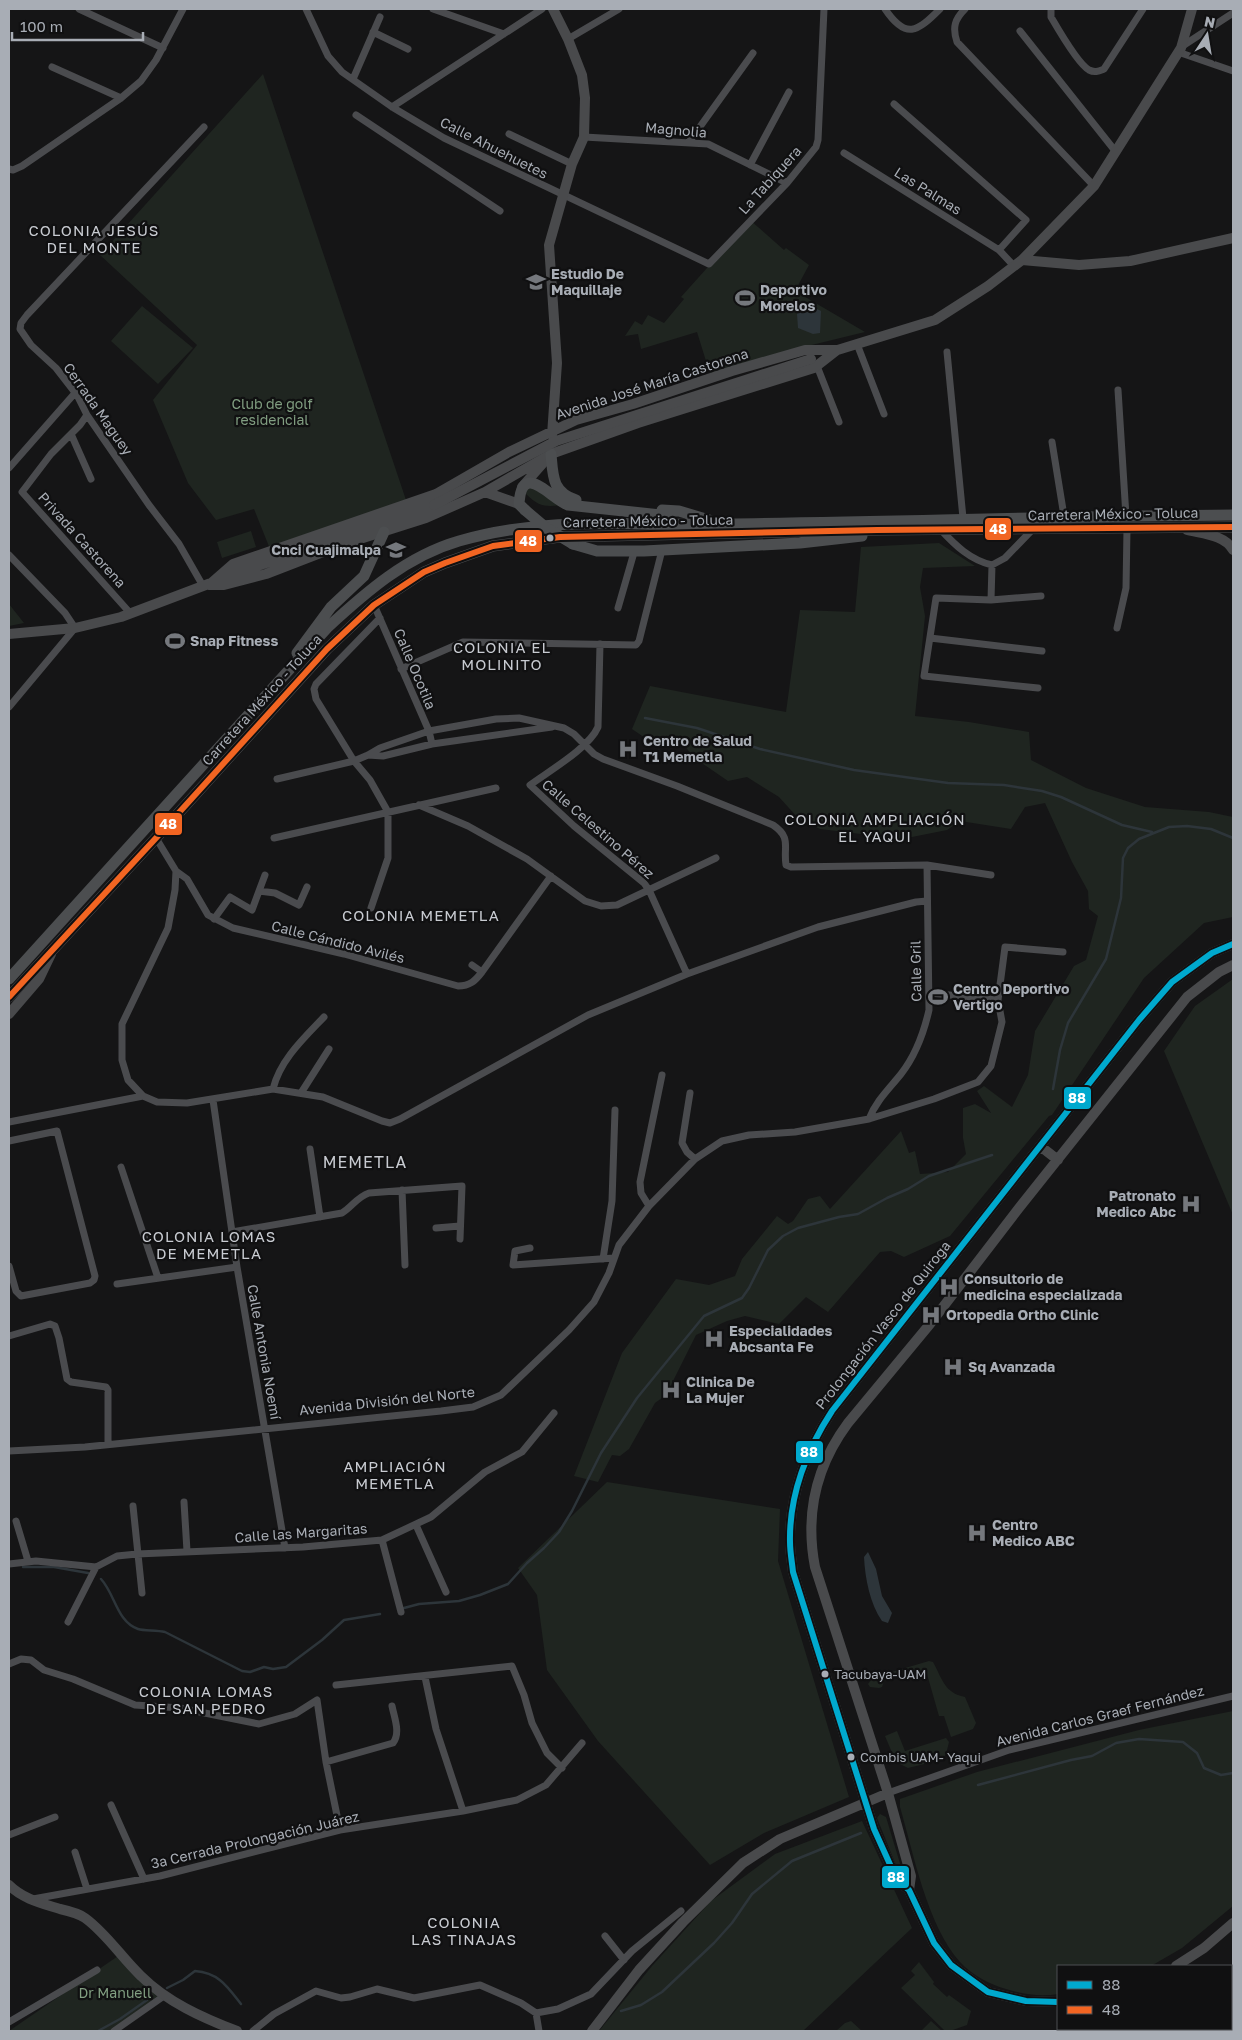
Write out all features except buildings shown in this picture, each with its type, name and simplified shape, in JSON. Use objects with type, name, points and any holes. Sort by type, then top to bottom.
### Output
[{"type":"main road","points":[[551,454],[554,480],[563,494],[569,498],[582,502],[679,511],[722,524]]},
{"type":"main road","points":[[699,517],[662,516],[568,505],[557,500],[545,488],[540,486],[530,484],[522,487],[522,507],[558,536],[573,544],[597,551],[780,544],[858,538],[877,530]]},
{"type":"main road","name":"Carretera México - Toluca","points":[[9,979],[327,628],[368,591],[419,557],[458,541],[496,532],[580,522],[722,524],[1064,516],[1233,515]]},
{"type":"main road","name":"Carretera México - Toluca","points":[[9,997],[327,649],[374,605],[430,569],[493,546],[525,540],[560,537],[877,530],[1233,527]]},
{"type":"main road","points":[[272,689],[331,607],[364,576],[384,532]]},
{"type":"street","points":[[79,9],[163,48]]},
{"type":"street","points":[[11,170],[121,98],[141,81],[163,48],[183,9]]},
{"type":"street","name":"Calle Ahuehuetes","points":[[306,9],[328,56],[342,72],[392,107],[444,138],[709,264]]},
{"type":"street","points":[[433,9],[504,34]]},
{"type":"street","points":[[392,107],[542,9]]},
{"type":"street","points":[[568,39],[619,9]]},
{"type":"street","name":"La Tabiquera","points":[[709,264],[787,183],[816,147],[818,140],[824,9]]},
{"type":"street","points":[[885,9],[894,21],[907,30],[915,30],[940,9]]},
{"type":"street","points":[[965,9],[956,18],[954,26],[957,42],[1094,186]]},
{"type":"street","points":[[1051,9],[1051,17],[1078,59],[1088,70],[1096,72],[1104,68],[1144,9]]},
{"type":"street","name":"Avenida José María Castorena","points":[[206,586],[224,585],[266,574],[341,545],[426,518],[485,492],[551,454],[814,363],[837,350],[934,320],[988,286],[1018,263],[1094,186],[1179,50],[1192,9]]},
{"type":"street","points":[[522,487],[551,454],[557,363],[549,245],[572,164],[584,137],[584,88],[556,10]]},
{"type":"street","points":[[1179,50],[1233,13]]},
{"type":"street","points":[[353,79],[380,17]]},
{"type":"street","points":[[1020,31],[1116,152]]},
{"type":"street","points":[[374,32],[408,49]]},
{"type":"street","points":[[1179,50],[1233,72]]},
{"type":"street","points":[[689,142],[753,53]]},
{"type":"street","points":[[52,67],[121,98]]},
{"type":"street","points":[[750,165],[789,92]]},
{"type":"street","points":[[894,104],[1026,220],[999,250]]},
{"type":"street","points":[[356,115],[500,211]]},
{"type":"street","name":"Cerrada Maguey","points":[[204,126],[21,322],[20,329],[31,344],[56,368],[75,393],[149,505],[179,544],[206,586]]},
{"type":"street","points":[[509,134],[572,164]]},
{"type":"street","name":"Magnolia","points":[[584,137],[708,144],[787,183]]},
{"type":"street","name":"Las Palmas","points":[[844,152],[1018,263]]},
{"type":"street","points":[[1018,263],[1079,265],[1130,261],[1233,238]]},
{"type":"street","points":[[857,344],[884,414]]},
{"type":"street","name":"Avenida José María Castorena","points":[[206,586],[234,564],[436,494],[484,465],[552,430],[576,420],[806,350],[837,350]]},
{"type":"street","points":[[947,352],[963,518]]},
{"type":"street","points":[[814,363],[838,422]]},
{"type":"street","name":"Avenida José María Castorena","points":[[9,634],[75,628],[131,614],[240,572],[434,505],[556,441],[814,363]]},
{"type":"street","points":[[1118,390],[1126,516]]},
{"type":"street","points":[[9,468],[75,393]]},
{"type":"street","points":[[633,404],[638,423]]},
{"type":"street","name":"Privada Castorena","points":[[88,414],[51,454],[22,492],[131,614]]},
{"type":"street","points":[[71,434],[91,479]]},
{"type":"street","points":[[1052,442],[1064,516]]},
{"type":"street","points":[[485,492],[522,507]]},
{"type":"street","points":[[1181,528],[1216,537],[1229,543],[1233,550]]},
{"type":"street","points":[[941,530],[962,551],[978,561],[992,565],[1005,558],[1032,529]]},
{"type":"street","points":[[1117,628],[1126,588],[1127,529]]},
{"type":"street","points":[[9,554],[66,613],[75,628],[9,707]]},
{"type":"street","points":[[401,669],[463,642],[636,645],[639,641],[661,554]]},
{"type":"street","points":[[618,608],[633,556]]},
{"type":"street","points":[[991,600],[992,565]]},
{"type":"street","points":[[1038,688],[924,676],[936,598],[991,600],[1041,596]]},
{"type":"street","name":"Calle Ocotila","points":[[374,605],[429,731],[432,744]]},
{"type":"street","points":[[371,908],[388,858],[388,812],[370,780],[354,761],[316,699],[314,689],[316,684],[380,618]]},
{"type":"street","points":[[930,638],[1042,651]]},
{"type":"street","points":[[586,744],[594,736],[598,727],[600,644]]},
{"type":"street","points":[[277,779],[354,761],[380,748],[429,731],[496,719],[519,718],[570,730],[594,754],[603,760],[677,786],[773,825],[782,832],[786,843],[786,865],[791,867],[927,865],[991,875]]},
{"type":"street","points":[[368,755],[383,756],[432,744],[557,726]]},
{"type":"street","name":"Calle Celestino Pérez","points":[[586,744],[530,785],[574,826],[623,865],[649,890],[687,974]]},
{"type":"street","points":[[274,838],[496,788]]},
{"type":"street","points":[[419,805],[468,826],[527,859],[585,901],[601,906],[617,905],[716,858]]},
{"type":"street","name":"Calle Cándido Avilés","points":[[156,838],[176,871],[188,879],[208,915],[233,928],[344,954],[458,986],[466,986],[473,983],[482,972]]},
{"type":"street","name":"Calle Gril","points":[[869,1119],[879,1100],[910,1061],[926,1022],[930,993],[927,865]]},
{"type":"street","points":[[176,871],[175,890],[168,928],[122,1024],[122,1060],[128,1080],[143,1096],[157,1102],[212,1100],[272,1089],[301,1093],[338,1102],[382,1121],[390,1122],[418,1111],[491,1068],[588,1015],[687,974],[818,927],[916,902],[927,901]]},
{"type":"street","points":[[214,918],[230,896],[252,910],[265,875]]},
{"type":"street","points":[[472,965],[482,972],[551,876]]},
{"type":"street","name":"Calle Cándido Avilés","points":[[259,892],[276,892],[299,905],[307,887]]},
{"type":"street","name":"Prolongación Vasco de Quiroga","points":[[1057,2002],[1026,2001],[1008,1998],[988,1992],[966,1978],[951,1966],[934,1943],[909,1890],[897,1880],[874,1829],[865,1803],[793,1572],[790,1541],[792,1515],[798,1483],[809,1452],[832,1412],[1139,1020],[1172,982],[1212,953],[1233,944]]},
{"type":"street","name":"Avenida División del Norte","points":[[9,1451],[108,1444],[473,1407],[501,1395],[569,1330],[594,1302],[619,1246],[649,1206],[695,1159],[722,1141],[749,1135],[795,1132],[869,1119],[934,1099],[978,1082],[990,1066],[998,1043],[1002,1022],[998,1000],[1005,947],[1063,952]]},
{"type":"street","points":[[9,1014],[39,979],[53,949]]},
{"type":"street","name":"Prolongación Vasco de Quiroga","points":[[909,1890],[911,1876],[888,1794],[815,1567],[811,1543],[812,1516],[817,1486],[825,1461],[836,1440],[930,1324],[1019,1208],[1187,997],[1219,972],[1233,965]]},
{"type":"street","points":[[930,993],[998,1000]]},
{"type":"street","points":[[272,1089],[275,1079],[293,1050],[324,1017]]},
{"type":"street","points":[[301,1093],[328,1049]]},
{"type":"street","points":[[649,1206],[641,1193],[640,1182],[662,1075]]},
{"type":"street","points":[[690,1093],[682,1144],[695,1159]]},
{"type":"street","points":[[9,1122],[143,1096]]},
{"type":"street","name":"Calle Antonia Noemí","points":[[212,1100],[237,1267],[286,1548]]},
{"type":"street","points":[[604,1259],[612,1201],[615,1110]]},
{"type":"street","points":[[9,1140],[57,1131],[95,1276],[94,1280],[90,1283],[21,1296],[16,1291],[9,1266]]},
{"type":"street","points":[[1040,1146],[1058,1160]]},
{"type":"street","points":[[310,1148],[320,1217]]},
{"type":"street","points":[[121,1167],[158,1278]]},
{"type":"street","points":[[232,1232],[342,1213],[349,1209],[361,1196],[369,1193],[462,1186],[460,1239]]},
{"type":"street","points":[[402,1190],[405,1265]]},
{"type":"street","points":[[436,1228],[460,1226]]},
{"type":"street","points":[[530,1248],[515,1251],[514,1265],[614,1258]]},
{"type":"street","points":[[117,1284],[237,1267]]},
{"type":"street","points":[[9,1336],[50,1324],[54,1326],[60,1338],[67,1379],[71,1382],[106,1387],[108,1390],[108,1444]]},
{"type":"street","name":"Calle las Margaritas","points":[[96,1568],[117,1556],[137,1554],[286,1548],[382,1540],[431,1518],[485,1472],[522,1452],[554,1413]]},
{"type":"street","points":[[184,1502],[187,1552]]},
{"type":"street","points":[[133,1506],[142,1592]]},
{"type":"street","points":[[16,1521],[28,1561]]},
{"type":"street","points":[[416,1525],[446,1592]]},
{"type":"street","points":[[382,1540],[401,1612]]},
{"type":"street","points":[[9,1564],[28,1561],[96,1568],[68,1622]]},
{"type":"street","points":[[9,1664],[21,1659],[31,1660],[44,1670],[136,1705],[180,1708],[259,1724],[295,1714],[317,1700],[326,1762],[340,1830]]},
{"type":"street","points":[[336,1685],[400,1677],[425,1677],[512,1666],[524,1695],[532,1724],[547,1753],[562,1768]]},
{"type":"street","points":[[425,1677],[436,1729],[463,1812]]},
{"type":"street","name":"Avenida Carlos Graef Fernández","points":[[888,1794],[1009,1750],[1233,1696]]},
{"type":"street","points":[[326,1762],[393,1743],[397,1732],[392,1706]]},
{"type":"street","name":"3a Cerrada Prolongación Juárez","points":[[30,1900],[144,1879],[340,1830],[463,1812],[517,1800],[546,1785],[582,1743]]},
{"type":"street","points":[[592,2031],[639,1970],[689,1915],[743,1863],[780,1839],[888,1794]]},
{"type":"street","points":[[111,1805],[144,1879]]},
{"type":"street","points":[[9,1835],[55,1817]]},
{"type":"street","points":[[75,1852],[88,1889]]},
{"type":"street","points":[[9,1885],[16,1892],[30,1900],[83,1916],[100,1930],[141,1976],[164,1996],[237,2031]]},
{"type":"street","points":[[253,2031],[274,2014],[316,1991],[341,1998],[377,1989],[414,1998],[480,1985],[521,2003],[536,2013],[558,2009],[592,1994],[624,1960],[682,1911]]},
{"type":"street","points":[[1178,1965],[1204,1948],[1233,1923]]},
{"type":"street","points":[[605,1936],[624,1960]]},
{"type":"street","points":[[9,2022],[97,1970]]},
{"type":"street","points":[[114,2031],[164,1996]]},
{"type":"street","points":[[536,2013],[539,2031]]},
{"type":"green space","name":"Club de golf residencial","points":[[263,74],[406,500],[270,549],[254,509],[216,520],[188,483],[153,400],[197,345],[100,255]]},
{"type":"green space","name":"Deportivo Morelos","points":[[750,220],[784,250],[786,248],[809,265],[795,291],[865,332],[787,351],[710,374],[697,332],[641,349],[638,334],[625,336],[635,321],[642,325],[648,315],[664,323],[684,299],[681,297]]},
{"type":"green space","points":[[142,306],[193,348],[158,384],[111,341]]},
{"type":"green space","points":[[532,482],[567,505],[545,506],[531,499],[526,494],[527,488]]},
{"type":"green space","points":[[251,531],[256,547],[222,558],[217,542]]},
{"type":"green space","points":[[939,543],[975,566],[923,568],[920,587],[925,616],[915,716],[969,722],[1029,732],[1031,760],[1086,788],[1145,807],[1209,812],[1233,817],[1233,917],[1204,923],[1144,978],[1052,1115],[1049,1116],[950,1236],[904,1257],[891,1251],[880,1252],[828,1312],[806,1297],[779,1324],[745,1316],[727,1321],[696,1335],[666,1395],[655,1403],[629,1449],[620,1456],[612,1455],[598,1482],[574,1476],[622,1353],[676,1279],[709,1285],[735,1276],[742,1259],[777,1216],[788,1224],[793,1221],[808,1199],[820,1196],[830,1209],[901,1131],[909,1153],[915,1151],[920,1174],[948,1172],[966,1154],[963,1138],[963,1108],[975,1104],[991,1113],[977,1091],[984,1086],[1012,1107],[1028,1075],[1035,1031],[1074,966],[1086,960],[1098,916],[1089,909],[1088,891],[1072,862],[1045,803],[1025,807],[1011,829],[960,821],[947,830],[902,839],[820,829],[798,818],[779,797],[747,777],[728,781],[693,757],[685,746],[674,742],[667,746],[651,742],[632,729],[650,686],[786,712],[800,610],[855,612],[861,547]]},
{"type":"green space","points":[[9,604],[24,623],[9,626]]},
{"type":"green space","points":[[1233,979],[1233,1215],[1164,1051],[1195,1006]]},
{"type":"green space","points":[[607,1482],[780,1509],[778,1561],[849,1797],[764,1833],[710,1865],[598,1741],[547,1670],[537,1595],[518,1568]]},
{"type":"green space","points":[[929,1661],[933,1662],[945,1684],[952,1692],[965,1697],[976,1723],[973,1729],[951,1737],[944,1716],[939,1716],[927,1674],[914,1671],[884,1681],[882,1687],[879,1688],[870,1687],[868,1684],[878,1676]]},
{"type":"green space","points":[[1233,1711],[1233,1906],[1182,1948],[1153,1965],[1057,1965],[1057,1994],[1045,1995],[1019,1992],[987,1982],[975,1975],[960,1962],[949,1947],[930,1909],[900,1807],[900,1799],[977,1772],[1139,1730]]},
{"type":"green space","points":[[897,1731],[905,1751],[946,1738],[949,1742],[946,1754],[941,1760],[908,1768],[896,1762],[885,1736]]},
{"type":"green space","points":[[880,1814],[886,1817],[905,1880],[902,1880],[877,1818]]},
{"type":"green space","points":[[862,1821],[912,1928],[803,2031],[599,2031],[652,1966],[711,1901],[775,1854]]},
{"type":"green space","name":"Dr Manuell","points":[[121,1954],[164,1996],[111,2031],[9,2031]]},
{"type":"green space","points":[[919,1962],[934,1982],[933,1984],[947,1997],[949,1995],[971,2011],[967,2025],[945,2031],[901,1988],[915,1975],[911,1971]]},
{"type":"green space","points":[[851,2021],[862,2031],[836,2031],[845,2023]]},
{"type":"green space","points":[[931,2021],[942,2031],[921,2031]]},
{"type":"shaded area","points":[[813,307],[821,311],[820,333],[813,334],[798,328],[797,314]]},
{"type":"shaded area","points":[[868,1552],[876,1569],[882,1596],[892,1613],[888,1623],[882,1621],[874,1607],[869,1590],[864,1557]]},
{"type":"waterway","points":[[645,718],[697,728],[760,749],[854,770],[948,783],[1004,785],[1042,791],[1061,797],[1122,825],[1152,832]]},
{"type":"waterway","points":[[1053,1089],[1060,1050],[1068,1023],[1106,959],[1121,898],[1123,858],[1128,848],[1139,839],[1169,827],[1187,826],[1211,829],[1233,838]]},
{"type":"waterway","points":[[404,1608],[419,1604],[459,1601],[508,1584],[559,1532],[572,1511],[601,1453],[637,1398],[704,1316],[742,1298],[768,1250],[783,1236],[798,1228],[858,1214],[908,1189],[929,1176],[992,1155]]},
{"type":"waterway","points":[[23,1567],[54,1567],[88,1573]]},
{"type":"waterway","points":[[101,1579],[121,1614],[131,1625],[141,1630],[165,1632],[242,1671],[250,1672],[264,1667],[273,1669],[286,1667],[322,1640],[344,1620],[380,1614]]},
{"type":"waterway","points":[[978,1785],[1092,1756],[1116,1743],[1139,1739],[1183,1742],[1197,1753],[1204,1768],[1221,1775],[1233,1773]]},
{"type":"waterway","points":[[621,2011],[641,2005],[662,1992],[714,1943],[732,1923],[752,1894],[792,1861],[861,1833]]},
{"type":"waterway","points":[[167,1988],[195,1971],[203,1972],[222,1982],[241,2004]]},
{"type":"waterway","points":[[98,2031],[120,2019],[147,2000]]},
{"type":"transit line","name":"48","points":[[9,997],[327,649],[374,605],[424,572],[445,563],[493,546],[560,537],[877,530],[1233,527]]},
{"type":"transit line","name":"88","points":[[1057,2002],[1026,2001],[988,1992],[951,1965],[934,1943],[909,1890],[897,1880],[874,1829],[793,1572],[790,1524],[801,1473],[807,1457],[832,1411],[1139,1020],[1172,982],[1212,953],[1233,944]]},
{"type":"place","name":"Estudio De Maquillaje","points":[[536,282]]},
{"type":"place","name":"Deportivo Morelos","points":[[745,298]]},
{"type":"place","name":"Cnci Cuajimalpa","points":[[396,550]]},
{"type":"place","name":"Snap Fitness","points":[[175,641]]},
{"type":"place","name":"Centro de Salud T1 Memetla","points":[[628,749]]},
{"type":"place","name":"Centro Deportivo Vertigo","points":[[938,997]]},
{"type":"place","name":"Patronato Medico Abc","points":[[1191,1204]]},
{"type":"place","name":"Consultorio de medicina especializada","points":[[949,1287]]},
{"type":"place","name":"Ortopedia Ortho Clinic","points":[[931,1315]]},
{"type":"place","name":"Especialidades Abcsanta Fe","points":[[714,1339]]},
{"type":"place","name":"Sq Avanzada","points":[[953,1367]]},
{"type":"place","name":"Clinica De La Mujer","points":[[671,1390]]},
{"type":"place","name":"Centro Medico ABC","points":[[977,1533]]},
{"type":"place","name":"Tacubaya-UAM","points":[[825,1674]]},
{"type":"place","name":"Combis UAM- Yaqui","points":[[851,1757]]},
{"type":"district","name":"COLONIA JESÚS DEL MONTE","points":[[94,240]]},
{"type":"district","name":"COLONIA EL MOLINITO","points":[[502,656]]},
{"type":"district","name":"COLONIA AMPLIACIÓN EL YAQUI","points":[[875,828]]},
{"type":"district","name":"COLONIA MEMETLA","points":[[421,916]]},
{"type":"district","name":"MEMETLA","points":[[365,1162]]},
{"type":"district","name":"COLONIA LOMAS DE MEMETLA","points":[[209,1246]]},
{"type":"district","name":"AMPLIACIÓN MEMETLA","points":[[395,1476]]},
{"type":"district","name":"COLONIA LOMAS DE SAN PEDRO","points":[[206,1700]]},
{"type":"district","name":"COLONIA LAS TINAJAS","points":[[464,1932]]}]
